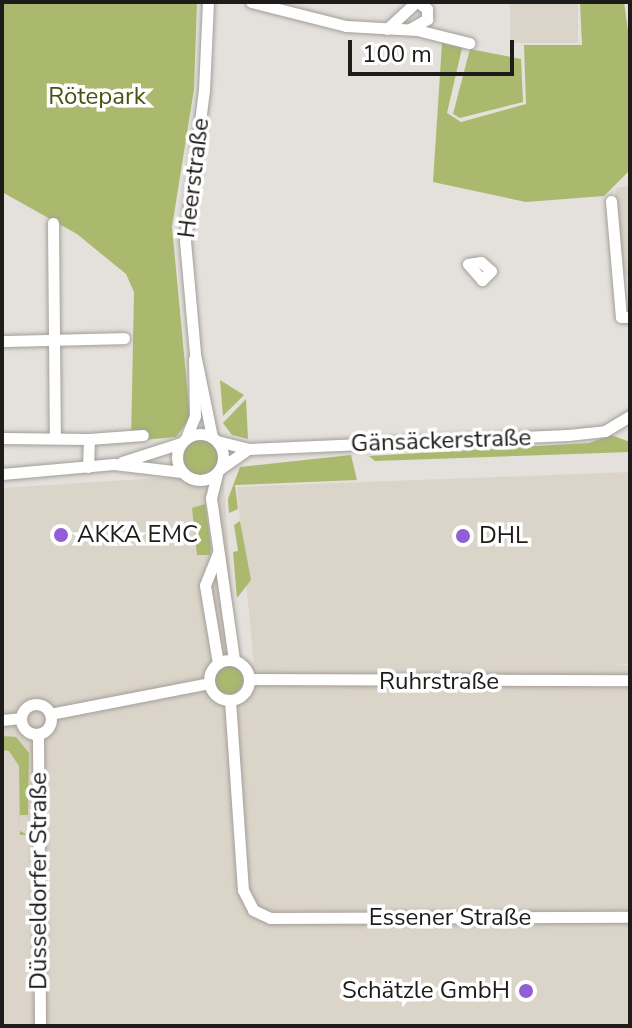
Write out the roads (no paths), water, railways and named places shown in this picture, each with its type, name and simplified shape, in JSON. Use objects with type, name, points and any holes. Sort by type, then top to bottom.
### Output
[{"type":"street","name":"Heerstraße","points":[[184,441],[195,416],[195,354],[185,241],[204,90],[208,2]]},
{"type":"street","points":[[251,2],[346,26],[410,30],[469,43]]},
{"type":"street","points":[[387,29],[417,2],[427,9],[427,19],[410,30]]},
{"type":"street","points":[[611,201],[621,317],[630,317]]},
{"type":"street","points":[[53,223],[55,438]]},
{"type":"street","points":[[2,341],[124,338]]},
{"type":"street","name":"Heerstraße","points":[[195,354],[215,439]]},
{"type":"street","name":"Gänsäckerstraße","points":[[215,439],[248,449],[592,434],[630,416]]},
{"type":"street","points":[[2,438],[89,439],[143,435]]},
{"type":"street","points":[[88,467],[89,439]]},
{"type":"street","points":[[2,474],[114,464],[184,441],[215,439],[219,471],[211,498],[218,553],[234,660],[249,679],[242,696],[230,700],[214,694],[209,683],[218,663],[205,585],[218,553]]},
{"type":"street","points":[[182,472],[177,459],[184,441]]},
{"type":"street","points":[[195,480],[219,471],[248,449]]},
{"type":"street","points":[[114,464],[182,472],[195,480],[211,498]]},
{"type":"street","points":[[218,663],[234,660]]},
{"type":"street","name":"Ruhrstraße","points":[[249,679],[630,680]]},
{"type":"street","points":[[2,720],[20,718],[36,703],[50,714],[209,683]]},
{"type":"street","name":"Essener Straße","points":[[230,700],[243,890],[253,910],[270,918],[630,917]]},
{"type":"street","points":[[20,718],[22,728],[38,735],[50,725],[50,714]]},
{"type":"street","name":"Düsseldorfer Straße","points":[[38,735],[40,1026]]},
{"type":"place","name":"AKKA EMC","points":[[61,535]]},
{"type":"place","name":"DHL","points":[[463,536]]},
{"type":"place","name":"Schätzle GmbH","points":[[526,991]]},
{"type":"park label","name":"Rötepark","points":[[97,97]]}]
